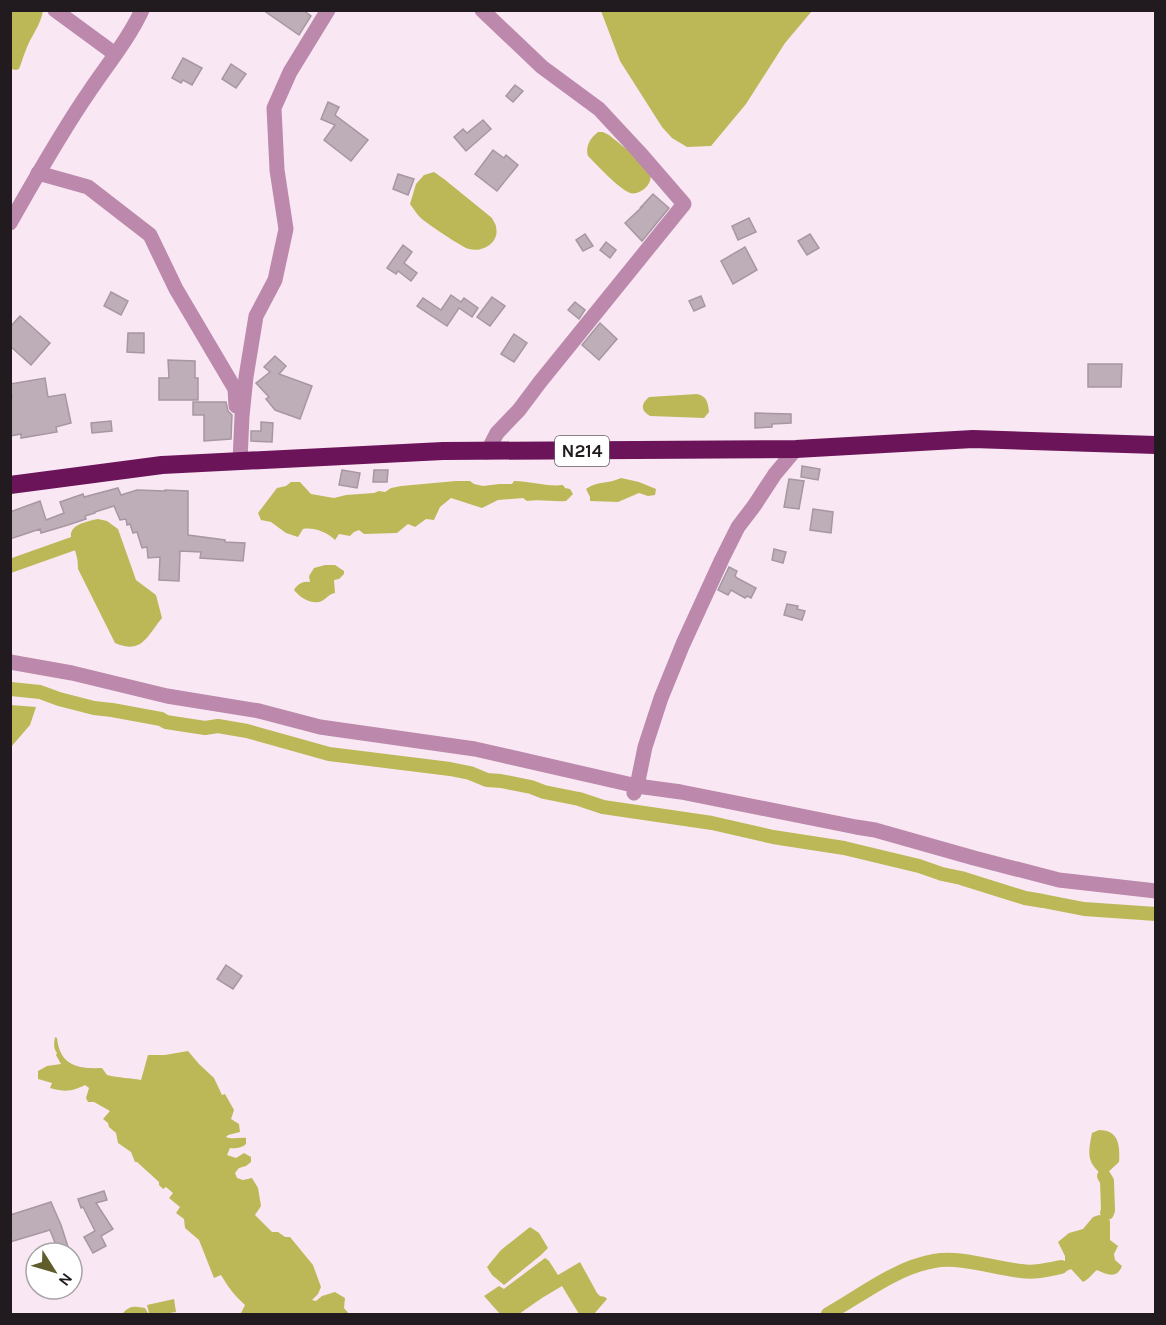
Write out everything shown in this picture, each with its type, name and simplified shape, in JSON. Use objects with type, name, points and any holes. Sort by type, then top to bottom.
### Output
[{"type":"highway","name":"N214","points":[[10,485],[162,465],[443,451],[796,449],[973,439],[1155,445]]},
{"type":"street","points":[[55,10],[115,54]]},
{"type":"street","points":[[10,223],[38,173],[142,10]]},
{"type":"street","points":[[240,461],[246,376],[256,316],[275,280],[286,229],[277,170],[274,108],[290,72],[328,10]]},
{"type":"street","points":[[482,10],[542,67],[599,109],[684,204],[519,410],[497,433],[487,452]]},
{"type":"street","points":[[38,173],[88,188],[150,236],[176,289],[235,388],[240,461]]},
{"type":"street","points":[[635,790],[645,747],[661,698],[722,559],[738,526],[796,449]]},
{"type":"street","points":[[10,662],[72,673],[167,696],[259,711],[320,727],[475,749],[635,790],[681,792],[875,830],[1059,880],[1155,891]]},
{"type":"shaded area","points":[[601,10],[812,11],[785,43],[746,104],[711,146],[687,147],[672,138],[662,127],[620,61]]},
{"type":"shaded area","points":[[10,11],[43,11],[19,69],[16,70],[11,69]]},
{"type":"shaded area","points":[[598,132],[609,135],[642,163],[651,178],[645,188],[638,193],[630,193],[620,187],[588,156],[589,143]]},
{"type":"shaded area","points":[[434,172],[492,218],[497,232],[493,242],[485,248],[474,250],[466,248],[431,226],[417,214],[410,204],[416,184],[424,175]]},
{"type":"shaded area","points":[[697,394],[703,396],[707,403],[709,412],[704,418],[650,416],[643,409],[644,402],[649,397]]},
{"type":"shaded area","points":[[621,478],[656,489],[655,495],[648,496],[639,493],[618,502],[590,501],[586,489]]},
{"type":"shaded area","points":[[470,481],[483,486],[512,484],[514,481],[563,485],[573,494],[566,501],[527,501],[523,498],[498,500],[482,508],[451,498],[440,507],[434,520],[426,519],[415,527],[408,524],[397,533],[364,534],[359,530],[350,536],[339,534],[335,540],[315,529],[303,529],[298,537],[286,533],[271,522],[261,520],[258,513],[277,488],[291,482],[300,482],[311,494],[334,498],[385,492],[401,486]]},
{"type":"shaded area","points":[[98,519],[107,521],[118,529],[136,580],[156,595],[162,618],[143,642],[132,647],[115,643],[78,569],[72,532],[75,527]]},
{"type":"shaded area","points":[[335,565],[344,571],[339,579],[334,580],[335,593],[322,601],[314,602],[306,600],[294,590],[305,582],[310,582],[309,576],[314,568]]},
{"type":"shaded area","points":[[11,705],[36,707],[30,725],[11,747]]},
{"type":"shaded area","points":[[55,1037],[62,1055],[72,1064],[85,1068],[102,1068],[107,1075],[141,1080],[148,1055],[188,1051],[214,1078],[222,1095],[225,1094],[234,1110],[231,1119],[239,1124],[240,1132],[226,1137],[246,1138],[246,1144],[238,1148],[230,1148],[227,1155],[236,1158],[244,1153],[251,1157],[251,1162],[239,1168],[235,1173],[237,1178],[243,1180],[252,1178],[258,1188],[261,1206],[255,1215],[272,1232],[290,1237],[313,1265],[321,1287],[312,1300],[316,1301],[322,1296],[335,1292],[345,1298],[344,1308],[349,1314],[238,1314],[245,1305],[221,1275],[214,1278],[199,1240],[185,1228],[184,1219],[176,1213],[180,1207],[169,1198],[173,1193],[166,1187],[163,1189],[159,1182],[135,1162],[131,1152],[118,1143],[116,1133],[103,1119],[110,1111],[94,1102],[88,1102],[86,1098],[89,1088],[85,1085],[68,1091],[60,1090],[50,1088],[52,1083],[38,1079],[38,1071],[47,1066],[61,1064],[56,1055]]},
{"type":"shaded area","points":[[1099,1130],[1114,1136],[1119,1150],[1119,1162],[1104,1176],[1094,1167],[1090,1157],[1092,1133]]},
{"type":"shaded area","points":[[1099,1215],[1110,1221],[1110,1240],[1118,1246],[1114,1254],[1115,1260],[1122,1266],[1115,1274],[1097,1270],[1083,1282],[1071,1269],[1064,1272],[1060,1264],[1065,1262],[1065,1256],[1058,1242],[1069,1233],[1083,1229],[1093,1217]]},
{"type":"shaded area","points":[[530,1227],[539,1233],[548,1248],[504,1285],[492,1275],[487,1267],[501,1250]]},
{"type":"shaded area","points":[[545,1258],[558,1275],[580,1262],[597,1293],[607,1299],[594,1314],[579,1314],[562,1286],[519,1314],[500,1314],[484,1296],[499,1286],[504,1289]]},
{"type":"shaded area","points":[[174,1299],[176,1312],[163,1314],[122,1314],[127,1309],[135,1307],[145,1308],[149,1313],[147,1305]]},
{"type":"building","points":[[263,10],[303,10],[311,16],[299,35]]},
{"type":"building","points":[[183,58],[202,68],[192,85],[172,78]]},
{"type":"building","points":[[231,64],[246,74],[236,88],[222,79]]},
{"type":"building","points":[[515,85],[523,91],[513,102],[506,96]]},
{"type":"building","points":[[328,102],[339,107],[335,115],[368,140],[351,161],[324,140],[335,125],[321,119]]},
{"type":"building","points":[[483,120],[491,129],[466,151],[454,137],[463,129],[467,133]]},
{"type":"building","points":[[493,150],[504,158],[506,155],[518,165],[497,191],[475,174]]},
{"type":"building","points":[[398,174],[414,179],[408,195],[393,189]]},
{"type":"building","points":[[653,194],[669,208],[642,241],[625,223]]},
{"type":"building","points":[[749,218],[756,232],[738,240],[732,226]]},
{"type":"building","points":[[585,234],[593,246],[583,251],[576,240]]},
{"type":"building","points":[[810,234],[819,248],[807,255],[798,241]]},
{"type":"building","points":[[606,242],[616,250],[610,258],[600,250]]},
{"type":"building","points":[[403,245],[412,252],[404,263],[417,273],[411,281],[398,271],[396,274],[387,268]]},
{"type":"building","points":[[745,247],[757,270],[733,284],[721,261]]},
{"type":"building","points":[[111,292],[128,301],[121,315],[104,306]]},
{"type":"building","points":[[451,295],[461,302],[464,298],[478,308],[472,317],[459,308],[447,326],[417,306],[423,298],[441,310]]},
{"type":"building","points":[[701,296],[705,306],[694,311],[689,301]]},
{"type":"building","points":[[492,297],[505,306],[490,326],[477,317]]},
{"type":"building","points":[[575,302],[585,310],[579,319],[568,310]]},
{"type":"building","points":[[20,316],[50,343],[31,365],[10,346],[10,327]]},
{"type":"building","points":[[600,323],[617,339],[599,360],[582,345]]},
{"type":"building","points":[[128,333],[144,333],[144,353],[127,352]]},
{"type":"building","points":[[514,334],[527,343],[514,362],[501,354]]},
{"type":"building","points":[[275,356],[286,366],[279,374],[312,386],[300,419],[275,410],[266,399],[269,397],[256,383],[270,372],[264,367]]},
{"type":"building","points":[[168,360],[195,361],[198,400],[159,400],[159,378],[169,378]]},
{"type":"building","points":[[1088,364],[1122,364],[1121,387],[1088,387]]},
{"type":"building","points":[[45,378],[48,397],[65,394],[71,423],[56,427],[57,432],[21,438],[21,434],[10,436],[10,398],[12,398],[10,384]]},
{"type":"building","points":[[193,402],[226,402],[228,411],[232,415],[231,439],[204,441],[204,415],[193,415]]},
{"type":"building","points":[[755,413],[791,414],[791,423],[755,428]]},
{"type":"building","points":[[111,421],[112,431],[92,433],[91,423]]},
{"type":"building","points":[[261,422],[273,423],[272,442],[251,441],[251,431],[261,431]]},
{"type":"building","points":[[802,466],[820,469],[818,480],[801,477]]},
{"type":"building","points":[[342,470],[360,473],[357,488],[339,485]]},
{"type":"building","points":[[374,470],[388,470],[387,482],[373,482]]},
{"type":"building","points":[[789,479],[804,481],[799,509],[784,507]]},
{"type":"building","points":[[118,488],[121,495],[137,490],[188,491],[188,535],[245,543],[243,561],[200,558],[201,552],[180,551],[179,581],[159,580],[160,557],[148,558],[147,547],[142,548],[137,532],[133,533],[126,519],[120,520],[114,506],[85,516],[86,519],[68,525],[41,533],[40,529],[10,539],[10,512],[40,501],[46,520],[64,513],[60,502],[83,494],[84,497]]},
{"type":"building","points":[[813,509],[833,512],[831,533],[810,530]]},
{"type":"building","points":[[774,549],[786,552],[783,563],[772,560]]},
{"type":"building","points":[[729,567],[737,571],[735,576],[737,578],[756,588],[751,598],[747,596],[745,598],[731,590],[728,595],[718,590]]},
{"type":"building","points":[[787,604],[798,606],[797,609],[805,611],[802,620],[784,615]]},
{"type":"building","points":[[226,965],[242,976],[233,989],[217,979]]},
{"type":"building","points":[[104,1191],[107,1200],[96,1203],[113,1229],[101,1236],[106,1246],[93,1253],[84,1237],[95,1231],[78,1199]]},
{"type":"building","points":[[51,1202],[66,1241],[54,1241],[50,1230],[10,1242],[10,1215]]},
{"type":"waterway","points":[[10,566],[72,544]]},
{"type":"waterway","points":[[11,689],[40,692],[94,708],[161,719],[166,722],[247,731],[329,754],[450,769],[470,773],[487,780],[531,787],[603,807],[712,823],[773,837],[844,848],[919,866],[1025,898],[1084,909],[1156,914]]},
{"type":"waterway","points":[[1104,1176],[1107,1181],[1107,1213]]},
{"type":"waterway","points":[[828,1314],[892,1276],[934,1261],[966,1261],[1026,1272],[1061,1267]]}]
